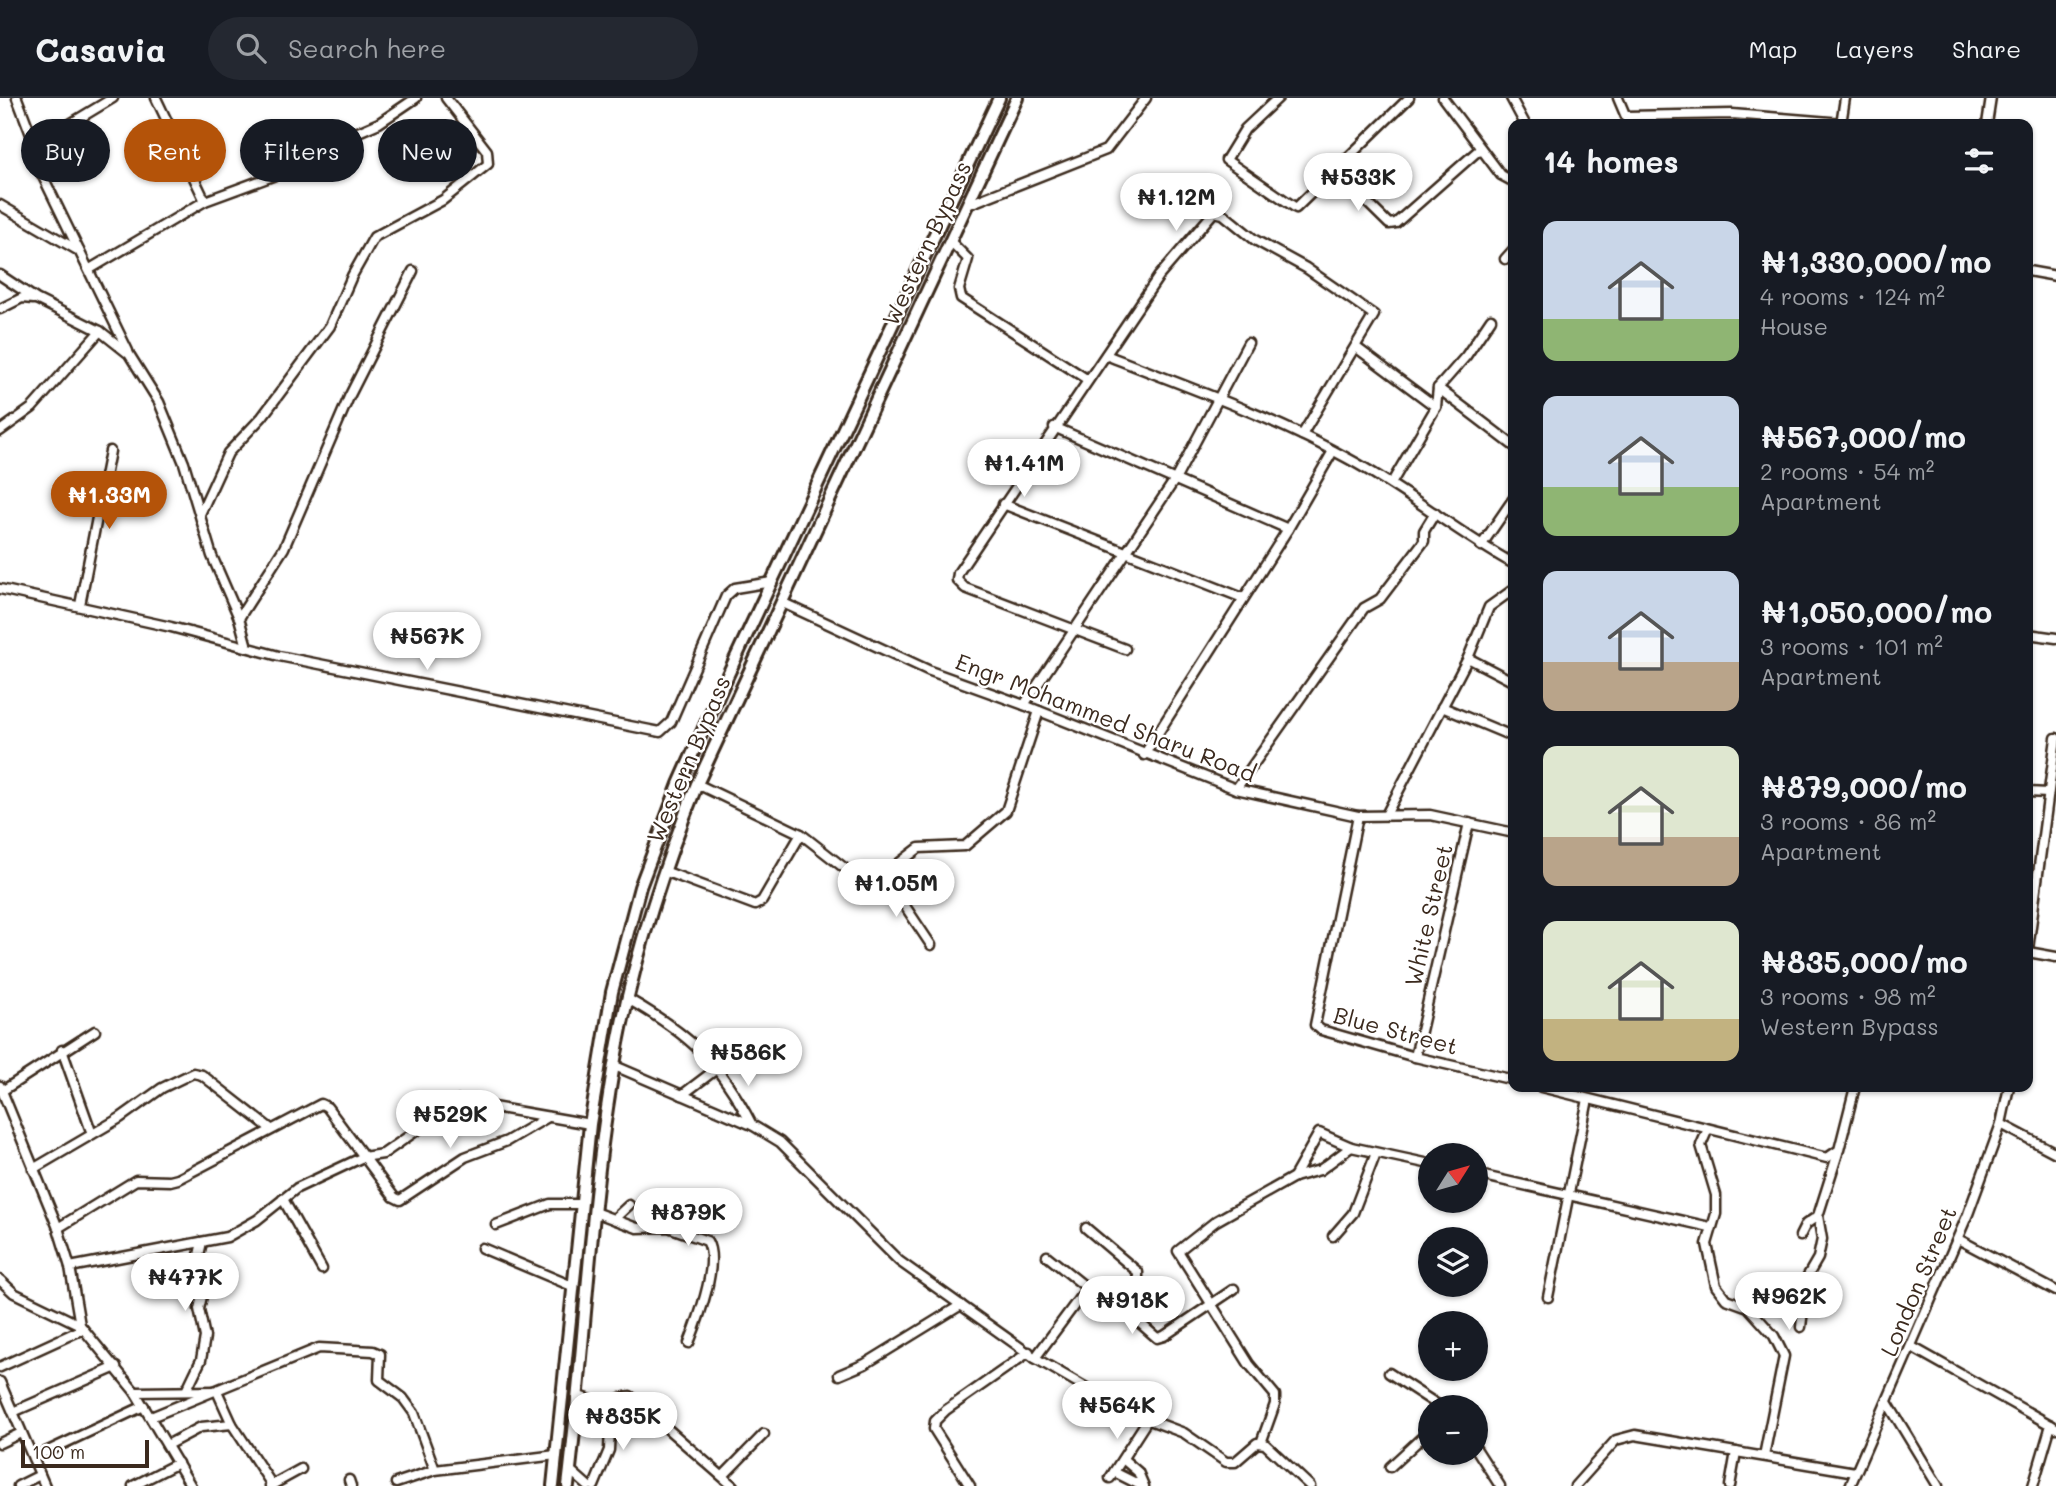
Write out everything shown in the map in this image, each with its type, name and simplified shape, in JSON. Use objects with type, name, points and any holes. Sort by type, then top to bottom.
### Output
[{"type":"main road","name":"Western Bypass","points":[[553,1486],[590,1124],[612,992],[640,887],[679,785],[999,98]]},
{"type":"main road","name":"Western Bypass","points":[[568,1486],[615,1066],[628,999],[664,871],[697,784],[1017,98]]},
{"type":"main road","points":[[570,1308],[586,1310]]},
{"type":"street","points":[[17,98],[25,119]]},
{"type":"street","points":[[78,119],[113,98]]},
{"type":"street","points":[[156,98],[205,201]]},
{"type":"street","points":[[90,269],[205,201],[311,162],[342,139],[379,123],[416,98]]},
{"type":"street","points":[[200,514],[228,453],[262,417],[330,326],[352,276],[374,237],[443,200],[488,164],[487,151],[446,98]]},
{"type":"street","points":[[967,205],[1106,150],[1146,98]]},
{"type":"street","points":[[1278,98],[1245,130],[1226,160],[1296,208],[1333,169],[1409,98]]},
{"type":"street","points":[[1443,98],[1480,149],[1501,175],[1508,179]]},
{"type":"street","points":[[1511,98],[1522,119]]},
{"type":"street","points":[[1618,98],[1628,119]]},
{"type":"street","points":[[1842,119],[1845,98]]},
{"type":"street","points":[[1988,119],[1991,98]]},
{"type":"street","points":[[1645,119],[1732,114],[1786,119]]},
{"type":"street","points":[[1333,169],[1389,223],[1396,223],[1480,149]]},
{"type":"street","points":[[46,182],[129,354],[159,402],[184,463],[212,556],[239,618],[247,647]]},
{"type":"street","points":[[0,205],[81,252]]},
{"type":"street","points":[[1125,649],[960,585],[958,573],[1054,427],[1159,276],[1209,215],[1218,212],[1255,240],[1306,268],[1371,311],[1375,318],[1302,435]]},
{"type":"street","points":[[950,241],[963,250],[968,259],[959,289],[961,298],[1088,380]]},
{"type":"street","points":[[1505,259],[1508,256]]},
{"type":"street","points":[[239,618],[284,548],[349,397],[413,271]]},
{"type":"street","points":[[2033,272],[2056,276]]},
{"type":"street","points":[[0,275],[36,299],[100,331],[129,354]]},
{"type":"street","points":[[0,309],[22,298],[36,299]]},
{"type":"street","points":[[1391,484],[1436,407],[1438,388],[1466,356],[1491,319]]},
{"type":"street","points":[[0,431],[32,408],[100,331]]},
{"type":"street","points":[[1024,705],[1073,628],[1176,478],[1248,343]]},
{"type":"street","points":[[1357,348],[1436,407]]},
{"type":"street","points":[[1106,355],[1302,435],[1334,451],[1391,484],[1508,561]]},
{"type":"street","points":[[1438,388],[1508,441]]},
{"type":"street","points":[[1054,427],[1288,529]]},
{"type":"street","points":[[1144,755],[1288,529],[1334,451]]},
{"type":"street","points":[[80,606],[110,452]]},
{"type":"street","points":[[1003,504],[1243,598]]},
{"type":"street","points":[[1482,546],[1508,507]]},
{"type":"street","points":[[1236,789],[1364,608],[1380,599],[1424,541],[1424,531],[1435,513]]},
{"type":"street","points":[[0,589],[317,664],[660,732],[671,722],[726,596],[735,589],[772,582]]},
{"type":"street","points":[[1386,815],[1468,658],[1489,607],[1508,593]]},
{"type":"street","name":"Engr Mohammed Sharu Road","points":[[781,602],[930,671],[1236,789],[1358,816],[1430,815],[1508,832]]},
{"type":"street","points":[[2033,635],[2056,638]]},
{"type":"street","points":[[1468,658],[1508,679]]},
{"type":"street","points":[[1442,707],[1508,734]]},
{"type":"street","points":[[697,784],[801,834],[862,881],[872,884],[886,876],[919,848],[965,846],[1006,811],[1039,711]]},
{"type":"street","points":[[2033,911],[2056,738]]},
{"type":"street","points":[[2033,792],[2048,793]]},
{"type":"street","name":"Blue Street","points":[[1358,816],[1314,1021],[1321,1030],[1415,1057],[1508,1079]]},
{"type":"street","name":"White Street","points":[[1415,1057],[1469,823]]},
{"type":"street","points":[[664,871],[755,905],[762,901],[801,834]]},
{"type":"street","points":[[886,876],[931,945]]},
{"type":"street","points":[[2033,951],[2056,957]]},
{"type":"street","points":[[628,999],[695,1042],[752,1125]]},
{"type":"street","points":[[82,1327],[70,1267],[58,1228],[1,1089],[95,1031]]},
{"type":"street","points":[[62,1050],[92,1134]]},
{"type":"street","points":[[615,1066],[752,1125],[783,1145],[899,1261],[961,1305],[1077,1385],[1128,1412],[1184,1433],[1231,1463],[1261,1443],[1275,1404],[1275,1395],[1249,1364],[1179,1257],[1180,1248],[1216,1221],[1294,1177],[1320,1170],[1351,1147]]},
{"type":"street","points":[[682,1095],[715,1070]]},
{"type":"street","points":[[33,1169],[162,1088],[193,1073],[202,1075],[271,1129]]},
{"type":"street","points":[[1559,1092],[1827,1158],[1839,1150]]},
{"type":"street","points":[[1801,1327],[1807,1277],[1818,1258],[1822,1239],[1818,1216],[1854,1092]]},
{"type":"street","name":"London Street","points":[[1850,1486],[1958,1239],[2001,1124],[2009,1092]]},
{"type":"street","points":[[1548,1297],[1588,1100]]},
{"type":"street","points":[[70,1267],[227,1237],[244,1229],[297,1188],[363,1157],[383,1154],[459,1101],[590,1124]]},
{"type":"street","points":[[58,1228],[136,1180],[178,1179],[271,1129],[324,1105],[394,1197],[400,1200],[465,1157],[506,1142],[548,1117]]},
{"type":"street","points":[[2001,1124],[2056,1153]]},
{"type":"street","points":[[1708,1129],[1700,1145],[1716,1195],[1716,1214],[1710,1227],[1708,1252],[1721,1295],[1730,1302],[1748,1307],[1779,1342],[1784,1356],[1785,1362],[1764,1456]]},
{"type":"street","points":[[1294,1177],[1319,1133],[1351,1147],[1418,1162]]},
{"type":"street","points":[[1333,1236],[1353,1213],[1376,1153]]},
{"type":"street","points":[[1488,1177],[1710,1227]]},
{"type":"street","points":[[283,1199],[322,1269]]},
{"type":"street","points":[[496,1225],[550,1203],[581,1203]]},
{"type":"street","points":[[614,1219],[629,1205]]},
{"type":"street","points":[[597,1213],[637,1228],[668,1227],[701,1237],[711,1248],[713,1256],[698,1322],[689,1343]]},
{"type":"street","points":[[1800,1236],[1807,1224],[1818,1216]]},
{"type":"street","points":[[1086,1228],[1138,1272],[1138,1278],[1118,1304]]},
{"type":"street","points":[[1958,1239],[2056,1291]]},
{"type":"street","points":[[187,1389],[201,1360],[205,1337],[198,1309],[203,1292],[197,1264],[202,1241]]},
{"type":"street","points":[[482,1248],[572,1286]]},
{"type":"street","points":[[1047,1256],[1087,1288],[1118,1304],[1160,1338],[1234,1289]]},
{"type":"street","points":[[0,1280],[14,1293],[82,1327],[135,1392],[191,1486]]},
{"type":"street","points":[[970,1486],[933,1429],[935,1421],[946,1410],[1032,1355],[1087,1288]]},
{"type":"street","points":[[839,1375],[865,1364],[961,1305]]},
{"type":"street","points":[[0,1367],[82,1327]]},
{"type":"street","points":[[1912,1347],[2053,1426],[2033,1486]]},
{"type":"street","points":[[151,1417],[319,1348],[373,1351],[380,1354],[379,1380],[403,1398],[414,1413],[435,1470]]},
{"type":"street","points":[[13,1412],[116,1367]]},
{"type":"street","points":[[1389,1373],[1423,1395]]},
{"type":"street","points":[[1,1386],[45,1486]]},
{"type":"street","points":[[135,1392],[187,1389],[217,1391]]},
{"type":"street","points":[[217,1391],[232,1424],[271,1485],[301,1469]]},
{"type":"street","points":[[579,1396],[611,1407]]},
{"type":"street","points":[[594,1486],[609,1450],[611,1407],[625,1396],[634,1397],[724,1475],[733,1486]]},
{"type":"street","points":[[1887,1402],[1938,1486]]},
{"type":"street","points":[[33,1458],[144,1406]]},
{"type":"street","points":[[1143,1486],[1112,1475],[1148,1419]]},
{"type":"street","points":[[167,1445],[201,1427],[232,1424]]},
{"type":"street","points":[[0,1443],[21,1433]]},
{"type":"street","points":[[724,1475],[764,1434]]},
{"type":"street","points":[[1575,1486],[1609,1446],[1625,1436],[1635,1434],[1855,1472]]},
{"type":"street","points":[[1390,1467],[1418,1441]]},
{"type":"street","points":[[1261,1443],[1310,1486]]},
{"type":"street","points":[[1730,1486],[1736,1452]]},
{"type":"street","points":[[396,1483],[435,1470],[556,1455]]},
{"type":"street","points":[[1123,1458],[1138,1472],[1143,1486]]},
{"type":"street","points":[[133,1486],[178,1463]]},
{"type":"street","points":[[1487,1465],[1500,1486]]},
{"type":"street","points":[[570,1470],[588,1486]]},
{"type":"street","points":[[18,1486],[40,1475]]}]
